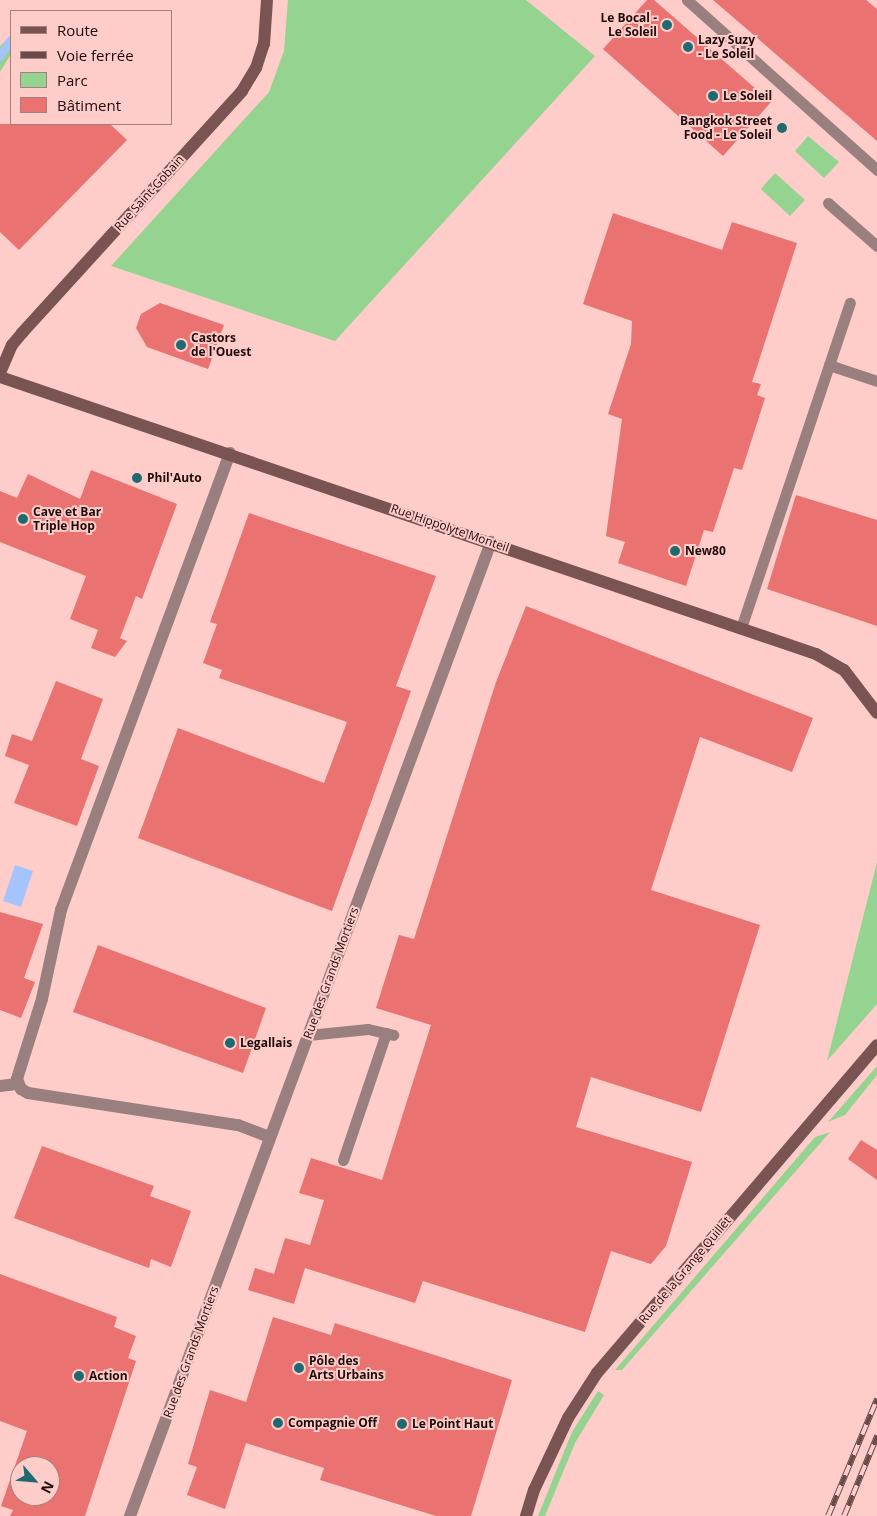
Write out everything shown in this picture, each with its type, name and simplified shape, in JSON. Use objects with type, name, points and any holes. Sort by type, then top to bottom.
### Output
[{"type":"street","name":"Rue Saint-Gobain","points":[[0,375],[12,345],[28,326],[242,91],[256,68],[264,44],[267,0]]},
{"type":"street","name":"Rue Hippolyte Monteil","points":[[0,375],[741,628],[831,661],[853,679],[877,713]]},
{"type":"street","points":[[17,1084],[21,1062],[42,999],[62,910],[230,453]]},
{"type":"street","name":"Rue des Grands Mortiers","points":[[130,1516],[491,542]]},
{"type":"street","name":"Rue de la Grange Quillet","points":[[526,1516],[534,1490],[568,1418],[598,1373],[877,1045]]},
{"type":"street","points":[[0,1086],[17,1084],[28,1093],[36,1095],[238,1125],[270,1137]]},
{"type":"lane","points":[[687,0],[877,170]]},
{"type":"lane","points":[[828,203],[877,246]]},
{"type":"lane","points":[[741,628],[850,303]]},
{"type":"lane","points":[[829,365],[877,381]]},
{"type":"lane","points":[[308,1035],[368,1029],[390,1034],[342,1160]]},
{"type":"green space","points":[[288,0],[526,0],[595,56],[335,341],[111,266],[269,92],[284,51]]},
{"type":"green space","points":[[10,37],[10,56],[0,72],[0,46]]},
{"type":"green space","points":[[808,136],[839,162],[824,178],[795,151]]},
{"type":"green space","points":[[775,173],[805,200],[790,216],[761,189]]},
{"type":"green space","points":[[877,862],[877,1004],[827,1061]]},
{"type":"green space","points":[[877,1066],[877,1075],[845,1115],[828,1122]]},
{"type":"green space","points":[[830,1132],[622,1370],[615,1370],[815,1137]]},
{"type":"green space","points":[[598,1391],[604,1395],[575,1443],[545,1516],[538,1516],[572,1432]]},
{"type":"water","points":[[15,865],[33,871],[21,907],[3,901]]},
{"type":"building","points":[[647,0],[654,0],[771,102],[723,156],[603,49]]},
{"type":"building","points":[[713,0],[866,0],[877,9],[877,141]]},
{"type":"building","points":[[0,124],[111,125],[127,140],[19,250],[0,232]]},
{"type":"building","points":[[613,213],[722,250],[732,222],[797,243],[752,382],[761,384],[757,395],[765,398],[742,470],[734,468],[713,532],[704,530],[686,586],[618,563],[625,542],[606,536],[622,419],[608,414],[631,344],[632,321],[583,304]]},
{"type":"building","points":[[160,303],[224,325],[208,369],[147,347],[136,328],[141,314]]},
{"type":"building","points":[[91,470],[177,504],[142,599],[136,596],[120,638],[127,641],[115,657],[91,648],[98,630],[70,619],[86,576],[0,542],[0,491],[17,498],[28,474],[80,499]]},
{"type":"building","points":[[796,495],[877,520],[877,626],[767,589]]},
{"type":"building","points":[[249,513],[436,576],[396,686],[411,691],[332,911],[138,838],[178,728],[324,783],[347,722],[219,678],[222,670],[203,663],[217,624],[210,622]]},
{"type":"building","points":[[526,606],[813,718],[792,772],[700,737],[651,890],[760,925],[701,1112],[591,1077],[576,1127],[692,1162],[666,1246],[651,1264],[611,1251],[585,1332],[423,1281],[415,1303],[305,1268],[294,1304],[248,1290],[255,1268],[274,1274],[285,1238],[310,1245],[324,1200],[299,1193],[311,1158],[382,1180],[431,1025],[376,1008],[399,935],[414,939],[496,682]]},
{"type":"building","points":[[56,681],[103,699],[81,759],[99,766],[77,826],[14,803],[29,765],[5,756],[12,734],[32,741]]},
{"type":"building","points":[[0,912],[43,924],[24,978],[35,982],[21,1018],[0,1010]]},
{"type":"building","points":[[98,945],[266,1008],[243,1073],[73,1012]]},
{"type":"building","points":[[861,1140],[877,1150],[877,1180],[848,1159]]},
{"type":"building","points":[[42,1146],[154,1186],[150,1196],[191,1211],[171,1267],[151,1259],[149,1268],[14,1218]]},
{"type":"building","points":[[0,1274],[117,1317],[114,1327],[136,1336],[128,1358],[136,1361],[85,1516],[10,1516],[13,1510],[1,1506],[10,1480],[10,1506],[60,1506],[60,1456],[18,1456],[27,1431],[0,1421]]},
{"type":"building","points":[[273,1317],[331,1335],[335,1323],[512,1380],[471,1516],[436,1516],[320,1480],[324,1468],[246,1443],[225,1509],[187,1495],[197,1467],[188,1464],[210,1390],[246,1402]]},
{"type":"waterway","points":[[0,57],[10,42]]},
{"type":"railway","points":[[828,1516],[877,1399]]},
{"type":"railway","points":[[844,1516],[877,1436]]},
{"type":"place","name":"Le Bocal - Le Soleil","points":[[667,25]]},
{"type":"place","name":"Lazy Suzy - Le Soleil","points":[[688,47]]},
{"type":"place","name":"Le Soleil","points":[[713,96]]},
{"type":"place","name":"Bangkok Street Food - Le Soleil","points":[[782,128]]},
{"type":"place","name":"Castors de l'Ouest","points":[[181,345]]},
{"type":"place","name":"Phil'Auto","points":[[137,478]]},
{"type":"place","name":"Cave et Bar Triple Hop","points":[[23,519]]},
{"type":"place","name":"New80","points":[[675,551]]},
{"type":"place","name":"Legallais","points":[[230,1043]]},
{"type":"place","name":"Pôle des Arts Urbains","points":[[299,1368]]},
{"type":"place","name":"Action","points":[[79,1376]]},
{"type":"place","name":"Compagnie Off","points":[[278,1423]]},
{"type":"place","name":"Le Point Haut","points":[[402,1424]]}]
